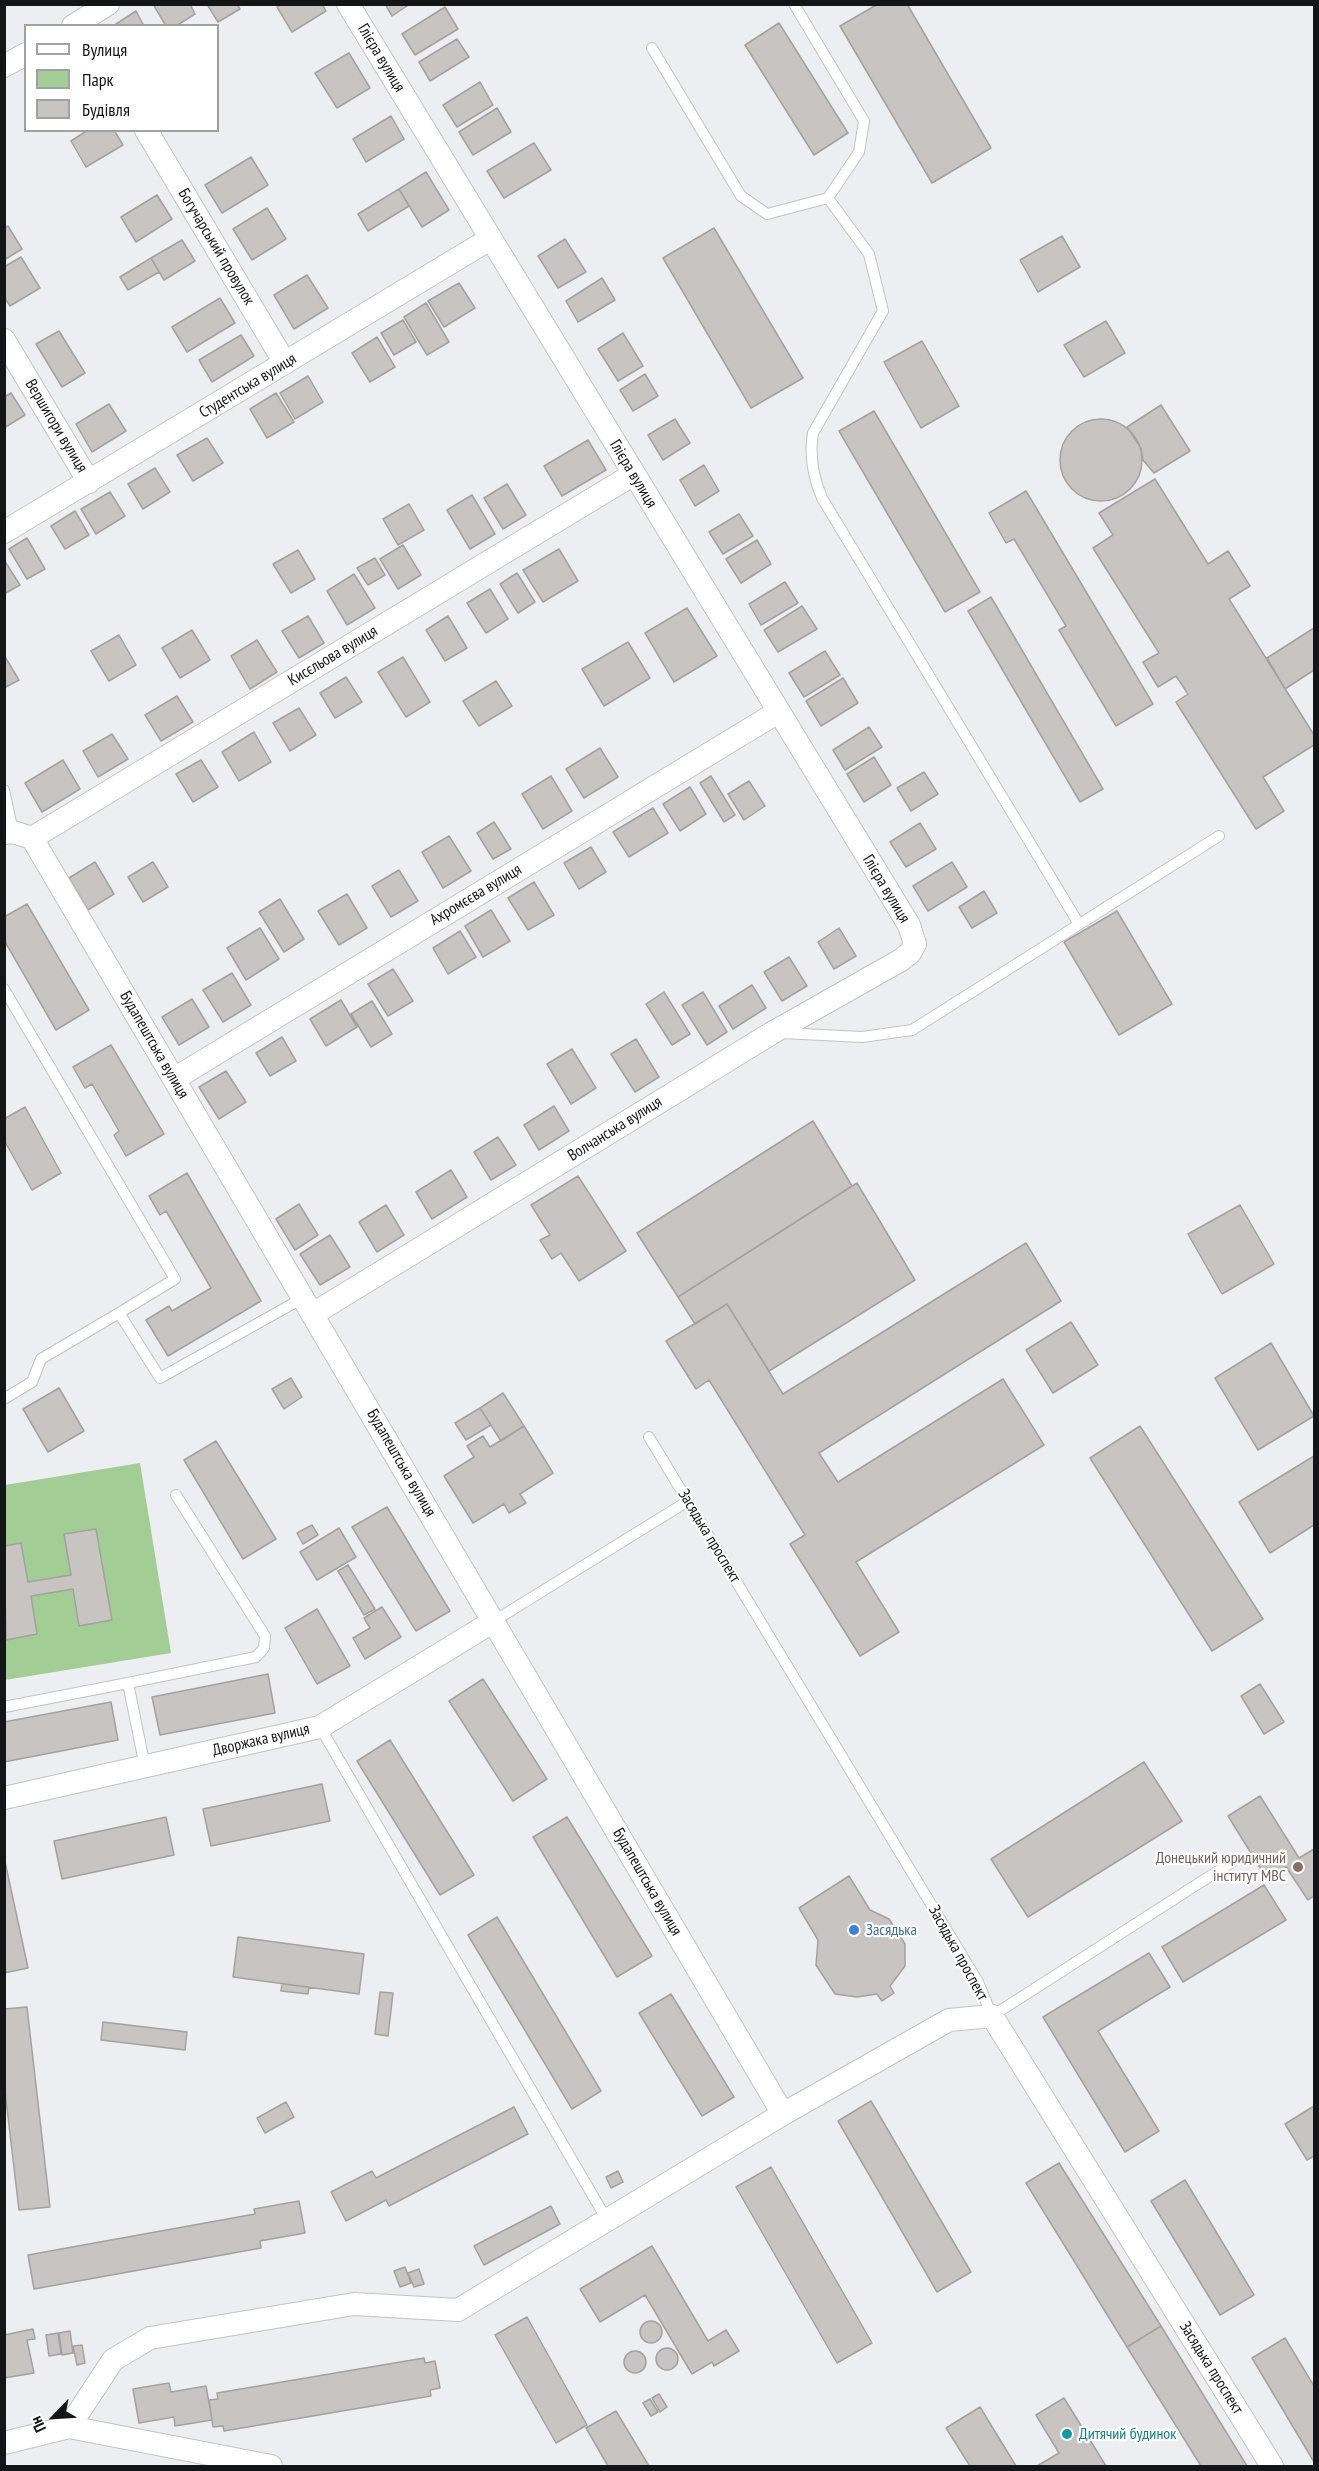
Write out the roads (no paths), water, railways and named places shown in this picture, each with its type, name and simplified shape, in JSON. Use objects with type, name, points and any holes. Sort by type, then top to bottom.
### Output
[{"type":"street","points":[[79,24],[108,4]]},
{"type":"street","name":"Глієра вулиця","points":[[348,4],[909,925],[915,944]]},
{"type":"street","points":[[4,66],[24,55]]},
{"type":"street","name":"Богучарський провулок","points":[[147,132],[285,363]]},
{"type":"street","name":"Студентська вулиця","points":[[4,532],[490,239]]},
{"type":"street","name":"Вершигори вулиця","points":[[4,340],[89,482]]},
{"type":"street","name":"Кисєльова вулиця","points":[[16,835],[634,474]]},
{"type":"street","name":"Ахромєєва вулиця","points":[[174,1079],[778,712]]},
{"type":"street","name":"Будапештська вулиця","points":[[16,835],[174,1079],[783,2114]]},
{"type":"street","name":"Волчанська вулиця","points":[[308,1306],[772,1033],[901,960],[910,953],[915,944]]},
{"type":"street","name":"Дворжака вулиця","points":[[4,1798],[320,1727],[494,1621]]},
{"type":"street","points":[[69,2427],[113,2360],[150,2338],[354,2304],[458,2310],[783,2114],[949,2020],[992,2016]]},
{"type":"street","name":"Засядька проспект","points":[[992,2016],[1272,2466]]},
{"type":"street","points":[[4,2443],[69,2427],[235,2463],[271,2466]]},
{"type":"lane","points":[[652,48],[741,196],[766,214],[828,198],[860,152],[864,121],[794,4]]},
{"type":"lane","points":[[828,198],[869,254],[883,311],[813,433],[811,448],[814,480],[822,498],[1079,924]]},
{"type":"lane","points":[[4,790],[16,835]]},
{"type":"lane","points":[[772,1033],[862,1037],[912,1030],[1219,836]]},
{"type":"lane","points":[[4,989],[175,1279],[41,1359],[32,1382],[4,1399]]},
{"type":"lane","points":[[119,1313],[160,1378],[308,1306]]},
{"type":"lane","name":"Засядька проспект","points":[[649,1437],[978,1982],[992,2016]]},
{"type":"lane","points":[[4,1707],[256,1657],[264,1648],[265,1636],[176,1495]]},
{"type":"lane","points":[[494,1621],[688,1501]]},
{"type":"lane","points":[[128,1683],[145,1767]]},
{"type":"lane","points":[[320,1727],[607,2220]]},
{"type":"lane","points":[[992,2016],[1233,1862]]},
{"type":"place","name":"Донецький юридичний інститут МВС","points":[[1298,1867]]},
{"type":"place","name":"Засядька","points":[[854,1930]]},
{"type":"place","name":"Дитячий будинок","points":[[1067,2434]]}]
